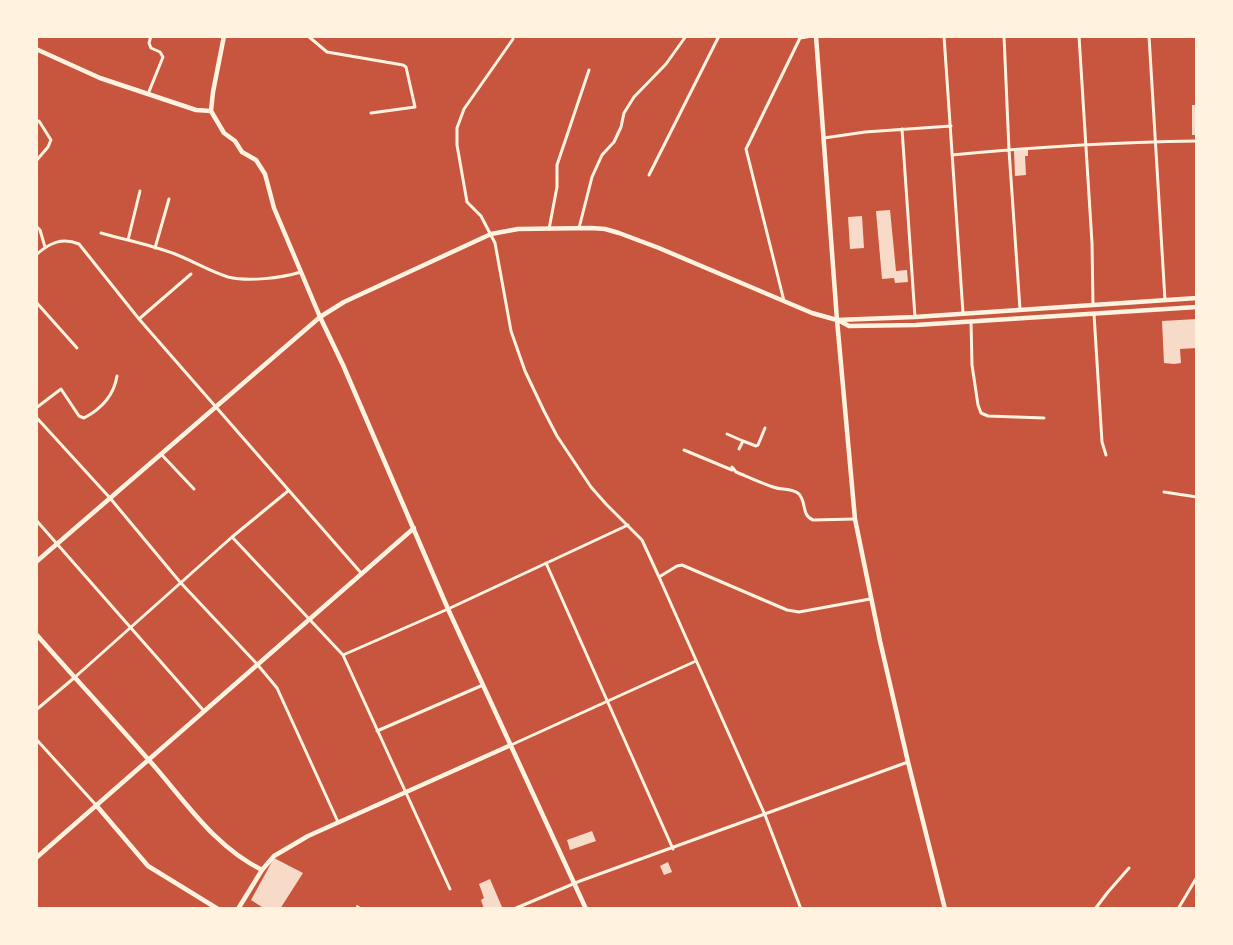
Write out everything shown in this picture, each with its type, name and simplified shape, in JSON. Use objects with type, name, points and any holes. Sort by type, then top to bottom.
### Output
[{"type":"main road","points":[[224,36],[211,111],[224,133],[235,141],[242,152],[256,160],[265,174],[274,208],[300,272],[343,366],[448,609],[586,909]]},
{"type":"main road","points":[[816,36],[837,320],[855,519],[870,599],[945,909]]},
{"type":"main road","points":[[36,50],[100,78],[196,110],[211,111]]},
{"type":"main road","points":[[36,562],[320,317],[344,302],[491,234],[518,230],[605,229],[659,248],[812,313],[837,320],[849,326],[916,325],[1197,307]]},
{"type":"main road","points":[[837,320],[1197,298]]},
{"type":"main road","points":[[36,858],[414,528]]},
{"type":"main road","points":[[36,634],[149,759],[215,837],[234,854],[262,870]]},
{"type":"main road","points":[[238,909],[262,870],[274,856],[308,836],[406,794],[511,745]]},
{"type":"main road","points":[[96,805],[148,866],[215,908]]},
{"type":"street","points":[[148,94],[163,57],[160,52],[151,48],[151,36]]},
{"type":"street","points":[[308,36],[327,52],[406,67],[415,107],[371,113]]},
{"type":"street","points":[[579,228],[592,177],[602,155],[614,142],[621,127],[624,113],[634,97],[666,64],[686,36]]},
{"type":"street","points":[[648,175],[719,36]]},
{"type":"street","points":[[784,301],[746,149],[800,38],[812,36]]},
{"type":"street","points":[[944,36],[963,313]]},
{"type":"street","points":[[1004,36],[1009,150],[1020,309]]},
{"type":"street","points":[[1079,36],[1092,243],[1093,305]]},
{"type":"street","points":[[1149,36],[1165,300]]},
{"type":"street","points":[[513,39],[464,109],[457,128],[457,145],[467,202],[481,216],[491,234],[496,250],[511,331],[525,371],[561,442],[591,487],[642,540],[765,815],[801,909]]},
{"type":"street","points":[[549,230],[557,187],[557,165],[589,70]]},
{"type":"street","points":[[36,160],[51,140],[39,121]]},
{"type":"street","points":[[824,138],[865,132],[951,126]]},
{"type":"street","points":[[902,129],[915,316]]},
{"type":"street","points":[[952,155],[1085,144],[1197,141]]},
{"type":"street","points":[[128,240],[140,190]]},
{"type":"street","points":[[155,248],[169,199]]},
{"type":"street","points":[[36,226],[40,230],[45,247]]},
{"type":"street","points":[[101,233],[175,254],[201,267],[229,277],[268,279],[300,272]]},
{"type":"street","points":[[36,255],[45,247],[60,240],[79,244],[139,319],[362,574]]},
{"type":"street","points":[[139,319],[191,274]]},
{"type":"street","points":[[36,302],[77,348]]},
{"type":"street","points":[[1094,314],[1102,442],[1106,455]]},
{"type":"street","points":[[971,321],[972,365],[978,406],[981,413],[988,416],[1044,418]]},
{"type":"street","points":[[36,408],[61,389],[79,416],[84,418],[93,413],[107,400],[114,389],[117,376]]},
{"type":"street","points":[[36,416],[110,498],[180,582],[277,688],[338,822]]},
{"type":"street","points":[[727,434],[756,446],[765,428]]},
{"type":"street","points":[[739,449],[743,441]]},
{"type":"street","points":[[684,450],[732,468],[773,488],[799,493],[808,518],[813,520],[855,519]]},
{"type":"street","points":[[161,454],[194,489]]},
{"type":"street","points":[[36,710],[180,582],[288,491]]},
{"type":"street","points":[[1164,492],[1197,497]]},
{"type":"street","points":[[36,520],[204,711]]},
{"type":"street","points":[[343,655],[448,609],[628,525]]},
{"type":"street","points":[[232,537],[343,655],[450,890]]},
{"type":"street","points":[[546,563],[673,849]]},
{"type":"street","points":[[659,577],[682,565],[787,610],[799,612],[870,599]]},
{"type":"street","points":[[511,745],[608,703],[696,661]]},
{"type":"street","points":[[377,731],[483,685]]},
{"type":"street","points":[[36,739],[96,805]]},
{"type":"street","points":[[514,909],[574,884],[908,762]]},
{"type":"street","points":[[1096,909],[1129,868]]},
{"type":"street","points":[[1178,909],[1197,877]]},
{"type":"lane","points":[[357,906],[362,909]]},
{"type":"building","points":[[1192,105],[1197,105],[1197,135],[1192,135]]},
{"type":"building","points":[[1028,149],[1028,156],[1025,156],[1026,175],[1015,176],[1014,151]]},
{"type":"building","points":[[890,210],[896,271],[907,270],[908,282],[895,283],[894,278],[882,279],[876,211]]},
{"type":"building","points":[[862,216],[864,248],[850,249],[848,217]]},
{"type":"building","points":[[1197,319],[1197,348],[1180,349],[1181,363],[1164,363],[1162,321]]},
{"type":"building","points":[[592,831],[596,841],[570,850],[567,840]]},
{"type":"building","points":[[274,858],[303,873],[280,909],[265,909],[251,900]]},
{"type":"building","points":[[668,862],[672,872],[664,875],[660,866]]},
{"type":"building","points":[[490,879],[502,907],[499,909],[484,909],[481,900],[484,898],[479,884]]}]
